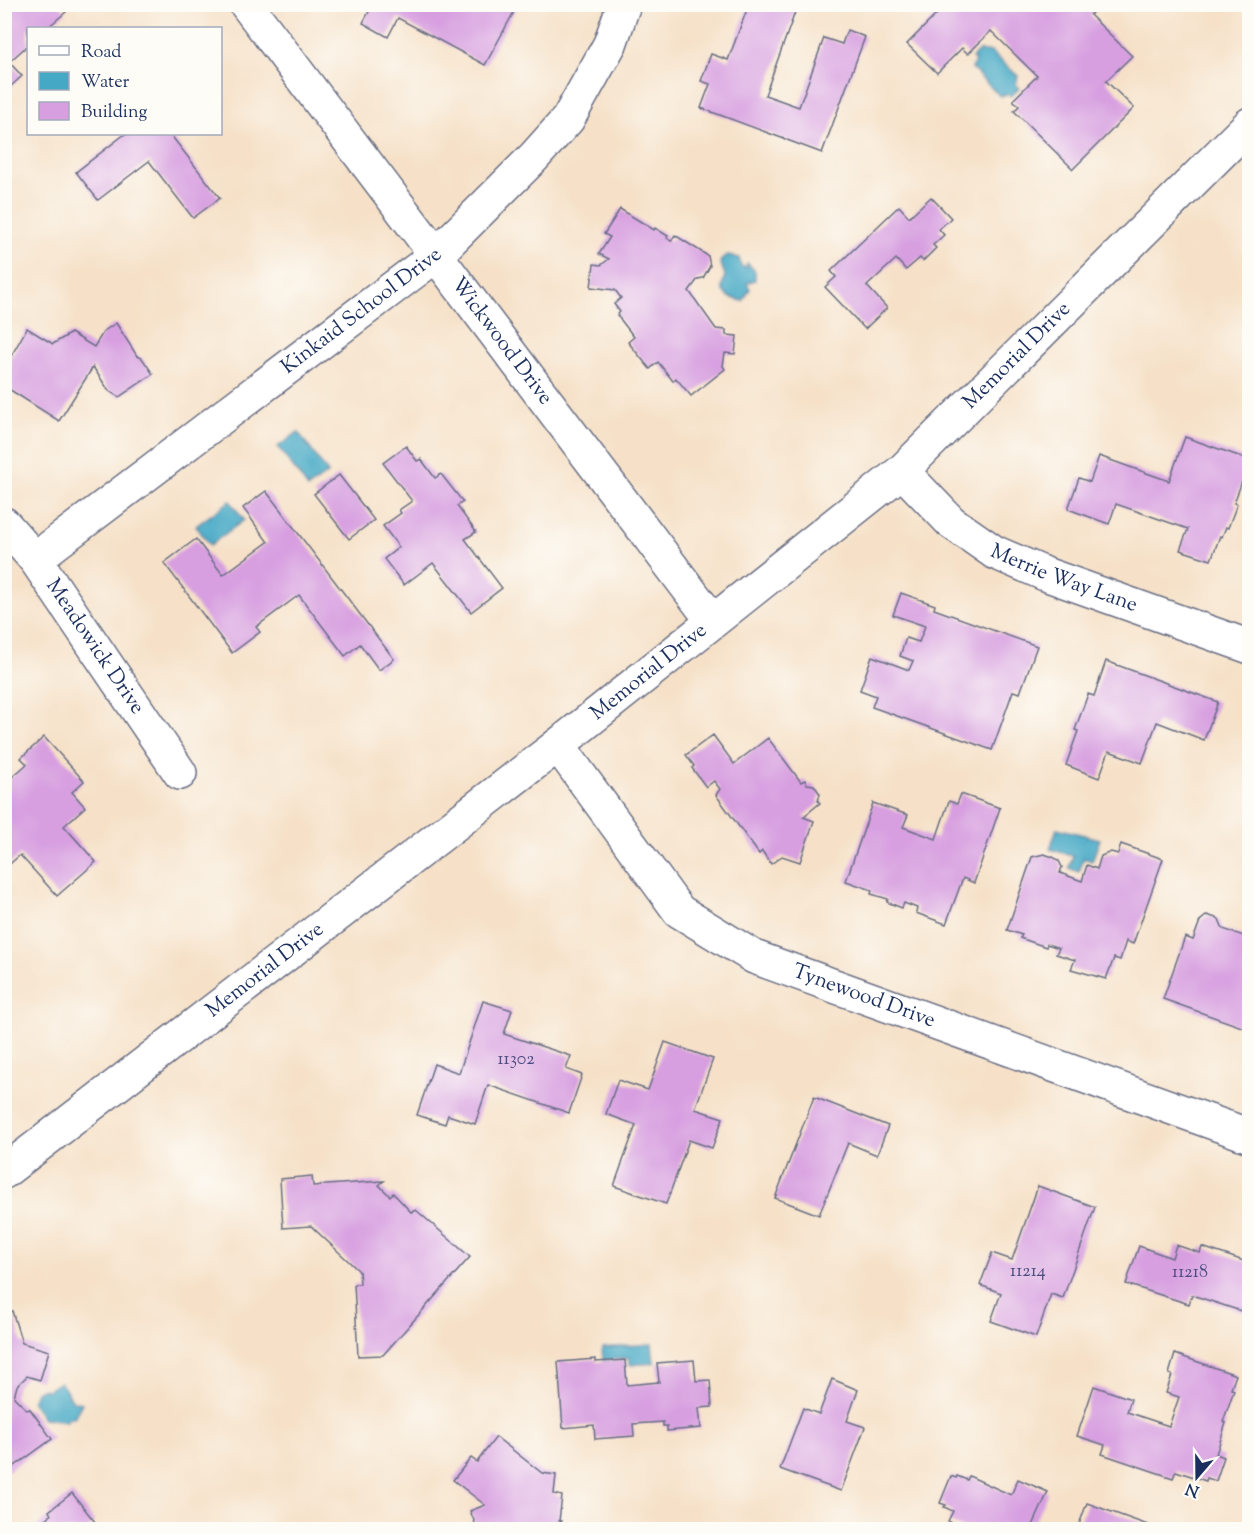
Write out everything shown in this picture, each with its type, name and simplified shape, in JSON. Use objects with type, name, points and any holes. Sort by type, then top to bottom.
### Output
[{"type":"street","name":"Wickwood Drive","points":[[246,4],[712,620]]},
{"type":"street","name":"Kinkaid School Drive","points":[[35,560],[435,255],[534,157],[568,119],[610,44],[624,4]]},
{"type":"street","name":"Memorial Drive","points":[[4,1172],[558,745],[712,620],[902,471],[1243,142]]},
{"type":"street","name":"Merrie Way Lane","points":[[902,471],[951,522],[994,552],[1046,574],[1250,647]]},
{"type":"street","name":"Meadowick Drive","points":[[4,524],[35,560],[180,773]]},
{"type":"street","name":"Tynewood Drive","points":[[558,745],[680,911],[754,957],[1250,1136]]},
{"type":"water","points":[[980,50],[991,52],[1018,76],[1016,85],[1019,88],[1011,96],[1008,94],[1000,96],[972,69],[975,60],[972,58]]},
{"type":"water","points":[[729,255],[739,258],[741,266],[746,268],[747,263],[755,271],[755,280],[747,283],[750,289],[743,301],[729,297],[723,291],[725,275],[720,262]]},
{"type":"water","points":[[298,432],[328,473],[308,488],[278,447]]},
{"type":"water","points":[[230,501],[244,520],[210,545],[196,526]]},
{"type":"water","points":[[1057,828],[1100,839],[1092,861],[1084,858],[1079,872],[1069,868],[1073,856],[1050,849]]},
{"type":"water","points":[[652,1344],[654,1363],[630,1365],[629,1358],[603,1360],[602,1348]]},
{"type":"water","points":[[60,1382],[73,1401],[82,1403],[74,1418],[68,1418],[67,1421],[43,1418],[32,1402],[36,1392],[41,1389],[48,1390]]},
{"type":"building","points":[[4,4],[59,4],[66,12],[48,27],[27,27],[27,46],[9,62],[22,76],[10,87],[4,81]]},
{"type":"building","points":[[373,4],[514,4],[512,8],[515,10],[485,65],[398,18],[388,37],[363,23]]},
{"type":"building","points":[[749,4],[798,4],[765,95],[799,107],[824,38],[842,44],[847,30],[865,37],[822,153],[701,108],[710,84],[701,81],[711,54],[728,60]]},
{"type":"building","points":[[946,5],[1099,5],[1090,15],[1132,56],[1106,81],[1134,108],[1073,169],[1014,111],[1019,106],[1013,100],[1037,76],[991,31],[968,54],[962,48],[937,73],[907,44]]},
{"type":"building","points":[[124,135],[171,135],[220,198],[193,218],[149,161],[98,200],[76,172]]},
{"type":"building","points":[[931,197],[951,218],[939,229],[944,235],[933,245],[936,248],[923,261],[920,258],[906,270],[896,259],[867,286],[887,308],[865,329],[825,287],[836,277],[831,271],[899,206],[909,217]]},
{"type":"building","points":[[620,209],[668,236],[667,238],[671,241],[675,235],[708,256],[710,266],[703,278],[698,279],[689,291],[716,329],[726,330],[726,335],[737,336],[735,354],[725,353],[723,366],[725,369],[691,396],[676,378],[673,381],[658,362],[650,369],[628,342],[634,337],[617,315],[620,312],[614,304],[621,298],[615,290],[591,287],[594,264],[601,265],[609,259],[599,254],[610,237],[604,234]]},
{"type":"building","points":[[116,323],[137,356],[142,358],[153,374],[119,397],[109,391],[93,367],[59,421],[4,386],[4,369],[27,328],[53,344],[71,333],[94,347],[104,331]]},
{"type":"building","points":[[1185,437],[1250,460],[1234,503],[1237,504],[1228,528],[1226,527],[1222,537],[1220,536],[1211,560],[1180,550],[1188,529],[1116,504],[1109,524],[1068,509],[1079,478],[1090,482],[1099,456],[1169,481]]},
{"type":"building","points":[[406,446],[417,461],[421,459],[435,478],[441,474],[463,502],[457,506],[476,532],[465,539],[502,588],[471,612],[433,563],[404,585],[384,559],[399,547],[383,526],[401,513],[399,510],[412,501],[383,463]]},
{"type":"building","points":[[339,475],[374,520],[349,539],[314,494]]},
{"type":"building","points":[[266,491],[394,659],[379,670],[360,644],[345,656],[299,595],[256,627],[260,632],[232,653],[164,563],[196,539],[223,575],[268,542],[243,508]]},
{"type":"building","points":[[901,593],[935,605],[934,609],[1037,646],[1020,693],[1013,691],[992,750],[872,707],[876,696],[860,690],[872,656],[909,670],[913,661],[900,656],[906,638],[919,642],[925,626],[893,615]]},
{"type":"building","points":[[1106,661],[1218,702],[1204,740],[1157,722],[1142,763],[1109,751],[1099,778],[1066,765],[1088,694],[1094,696]]},
{"type":"building","points":[[713,735],[734,764],[768,738],[801,782],[805,780],[807,784],[814,785],[820,794],[818,801],[820,803],[803,817],[814,821],[800,862],[782,856],[771,864],[762,851],[759,854],[716,795],[720,789],[714,781],[706,787],[692,768],[694,766],[686,755]]},
{"type":"building","points":[[44,737],[84,781],[72,792],[85,807],[64,826],[96,862],[57,896],[20,855],[4,869],[4,784],[27,764],[21,758]]},
{"type":"building","points":[[961,794],[1000,808],[974,883],[963,878],[946,924],[916,913],[917,908],[904,903],[902,908],[887,902],[888,899],[871,894],[872,890],[846,881],[873,803],[908,815],[903,827],[936,839],[949,801],[957,804]]},
{"type":"building","points":[[1121,844],[1163,859],[1133,944],[1126,941],[1120,960],[1114,958],[1106,979],[1071,969],[1075,960],[1056,954],[1059,948],[1047,944],[1046,947],[1020,938],[1022,935],[1007,930],[1032,857],[1044,854],[1053,857],[1062,867],[1060,873],[1082,881],[1087,865],[1097,869],[1101,856],[1111,852],[1118,854]]},
{"type":"building","points":[[1207,915],[1219,919],[1223,929],[1250,938],[1250,1030],[1163,999],[1185,937],[1193,940],[1200,921]]},
{"type":"building","points":[[483,1001],[512,1010],[504,1034],[571,1056],[566,1069],[582,1075],[569,1113],[488,1085],[475,1124],[448,1115],[445,1124],[417,1115],[434,1064],[459,1073]]},
{"type":"building","points":[[665,1042],[713,1059],[695,1109],[723,1118],[712,1148],[689,1140],[666,1204],[614,1186],[636,1125],[606,1114],[618,1080],[648,1090]]},
{"type":"building","points":[[814,1097],[888,1126],[877,1155],[848,1143],[819,1215],[775,1198]]},
{"type":"building","points":[[312,1176],[313,1186],[384,1181],[379,1185],[390,1196],[393,1193],[411,1212],[416,1210],[470,1257],[383,1355],[358,1356],[354,1284],[360,1284],[359,1271],[311,1226],[283,1228],[280,1179]]},
{"type":"building","points":[[1038,1186],[1095,1207],[1063,1298],[1051,1294],[1036,1337],[991,1321],[1001,1293],[980,1285],[992,1253],[1012,1260]]},
{"type":"building","points":[[1176,1245],[1200,1253],[1202,1247],[1250,1263],[1250,1314],[1192,1295],[1189,1304],[1126,1284],[1139,1246],[1172,1258]]},
{"type":"building","points":[[5,1301],[8,1312],[12,1311],[22,1343],[49,1351],[40,1380],[27,1376],[17,1386],[14,1397],[27,1410],[30,1409],[52,1439],[5,1473]]},
{"type":"building","points":[[1175,1354],[1236,1375],[1231,1389],[1234,1390],[1223,1422],[1226,1423],[1216,1454],[1224,1457],[1216,1481],[1207,1478],[1206,1481],[1176,1471],[1173,1478],[1102,1454],[1105,1445],[1077,1436],[1094,1386],[1131,1399],[1127,1412],[1169,1426],[1179,1397],[1166,1393]]},
{"type":"building","points":[[596,1359],[596,1362],[625,1360],[627,1385],[659,1382],[657,1363],[694,1360],[696,1381],[710,1380],[712,1407],[699,1408],[701,1428],[667,1431],[667,1426],[663,1426],[663,1422],[633,1424],[634,1436],[595,1439],[594,1425],[563,1428],[558,1362]]},
{"type":"building","points":[[832,1379],[858,1390],[847,1421],[865,1427],[841,1491],[780,1469],[803,1408],[819,1414]]},
{"type":"building","points":[[496,1437],[542,1473],[556,1475],[554,1494],[562,1496],[560,1530],[478,1530],[470,1511],[485,1505],[453,1480],[471,1458],[477,1462]]},
{"type":"building","points":[[951,1476],[967,1480],[969,1476],[1011,1495],[1018,1479],[1048,1492],[1031,1530],[967,1530],[948,1521],[953,1511],[940,1503]]},
{"type":"building","points":[[72,1493],[95,1522],[86,1530],[32,1530],[51,1515],[49,1511]]},
{"type":"building","points":[[1087,1503],[1159,1529],[1159,1530],[1077,1530]]}]
